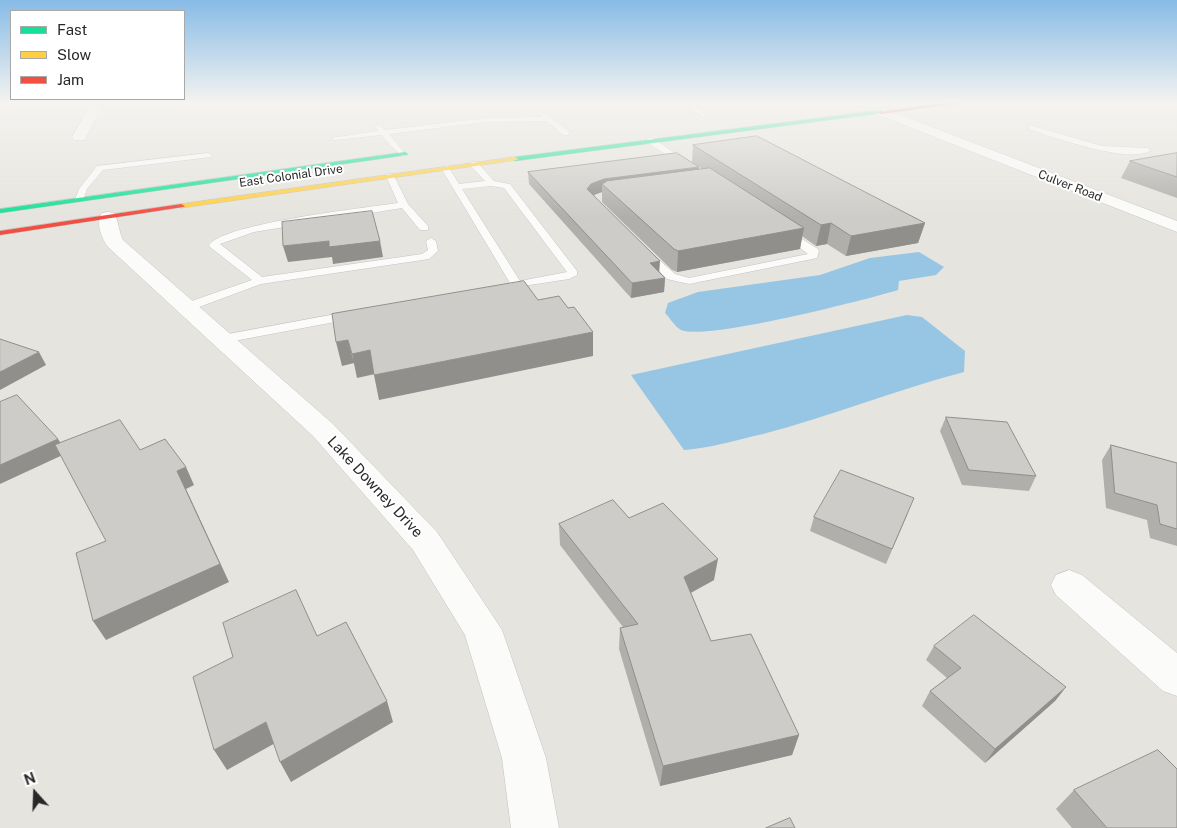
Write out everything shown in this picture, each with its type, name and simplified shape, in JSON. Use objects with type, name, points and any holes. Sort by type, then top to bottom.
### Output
[{"type":"highway","name":"East Colonial Drive","points":[[0,232],[650,140]]},
{"type":"highway","name":"East Colonial Drive","points":[[0,211],[420,152]]},
{"type":"highway","points":[[108,217],[125,206],[184,184]]},
{"type":"highway","points":[[0,232],[60,211],[80,199]]},
{"type":"street","name":"Culver Road","points":[[953,140],[1177,227]]},
{"type":"street","name":"Lake Downey Drive","points":[[108,217],[108,228],[115,243],[223,338],[323,430],[425,541],[483,630],[524,758],[535,828]]},
{"type":"street","points":[[1069,585],[1177,678]]},
{"type":"lane","points":[[390,140],[402,155]]},
{"type":"lane","points":[[650,140],[696,170]]},
{"type":"lane","points":[[1074,140],[1106,150],[1123,152],[1148,150]]},
{"type":"lane","points":[[80,199],[83,189],[100,168],[208,154]]},
{"type":"lane","points":[[474,164],[491,183]]},
{"type":"lane","points":[[445,168],[517,285]]},
{"type":"lane","points":[[390,176],[404,205],[424,228]]},
{"type":"lane","points":[[458,188],[491,183],[507,186],[573,273],[569,276],[492,290]]},
{"type":"lane","points":[[260,281],[214,245],[217,241],[252,230],[404,205]]},
{"type":"lane","points":[[639,247],[667,274],[682,280],[813,256],[814,251],[775,224]]},
{"type":"lane","points":[[187,306],[260,281],[425,257],[433,251],[431,242]]},
{"type":"lane","points":[[223,338],[368,312]]},
{"type":"water","points":[[919,252],[944,267],[936,275],[899,281],[898,290],[821,310],[752,325],[696,332],[681,330],[665,313],[668,303],[698,292],[820,275],[870,258]]},
{"type":"water","points":[[907,315],[922,317],[965,351],[964,372],[788,427],[714,446],[684,450],[631,375]]},
{"type":"building","points":[[731,140],[764,140],[925,223],[851,236],[831,223],[821,225],[693,145]]},
{"type":"building","points":[[677,153],[699,167],[604,179],[591,184],[587,189],[660,261],[650,263],[665,278],[632,283],[528,172]]},
{"type":"building","points":[[1177,153],[1177,177],[1130,161]]},
{"type":"building","points":[[710,168],[804,228],[678,251],[602,184],[607,181]]},
{"type":"building","points":[[372,211],[380,241],[329,247],[329,241],[283,246],[282,222]]},
{"type":"building","points":[[524,281],[538,300],[559,296],[568,308],[574,307],[593,332],[374,375],[370,350],[352,354],[348,340],[336,342],[332,314]]},
{"type":"building","points":[[0,339],[39,352],[0,372]]},
{"type":"building","points":[[17,395],[58,439],[0,465],[0,402]]},
{"type":"building","points":[[946,417],[1007,422],[1036,476],[969,470]]},
{"type":"building","points":[[120,420],[140,450],[165,439],[186,467],[177,471],[220,564],[93,621],[76,553],[106,541],[55,445]]},
{"type":"building","points":[[1111,445],[1177,463],[1177,529],[1160,524],[1157,505],[1115,493]]},
{"type":"building","points":[[841,470],[914,498],[892,549],[814,517]]},
{"type":"building","points":[[613,500],[629,518],[663,503],[718,559],[684,577],[711,641],[751,634],[799,735],[663,766],[620,628],[638,624],[559,524]]},
{"type":"building","points":[[296,590],[317,636],[346,622],[387,701],[280,762],[266,722],[214,750],[193,677],[233,657],[223,623]]},
{"type":"building","points":[[974,615],[1066,687],[995,749],[930,691],[961,668],[934,646]]},
{"type":"building","points":[[1158,750],[1177,769],[1177,828],[1107,828],[1074,790]]},
{"type":"building","points":[[790,818],[795,828],[766,828]]},
{"type":"traffic: fast","points":[[515,159],[666,140]]},
{"type":"traffic: fast","points":[[0,211],[405,154]]},
{"type":"traffic: slow","points":[[181,206],[515,159]]},
{"type":"traffic: jam","points":[[0,233],[181,206]]}]
